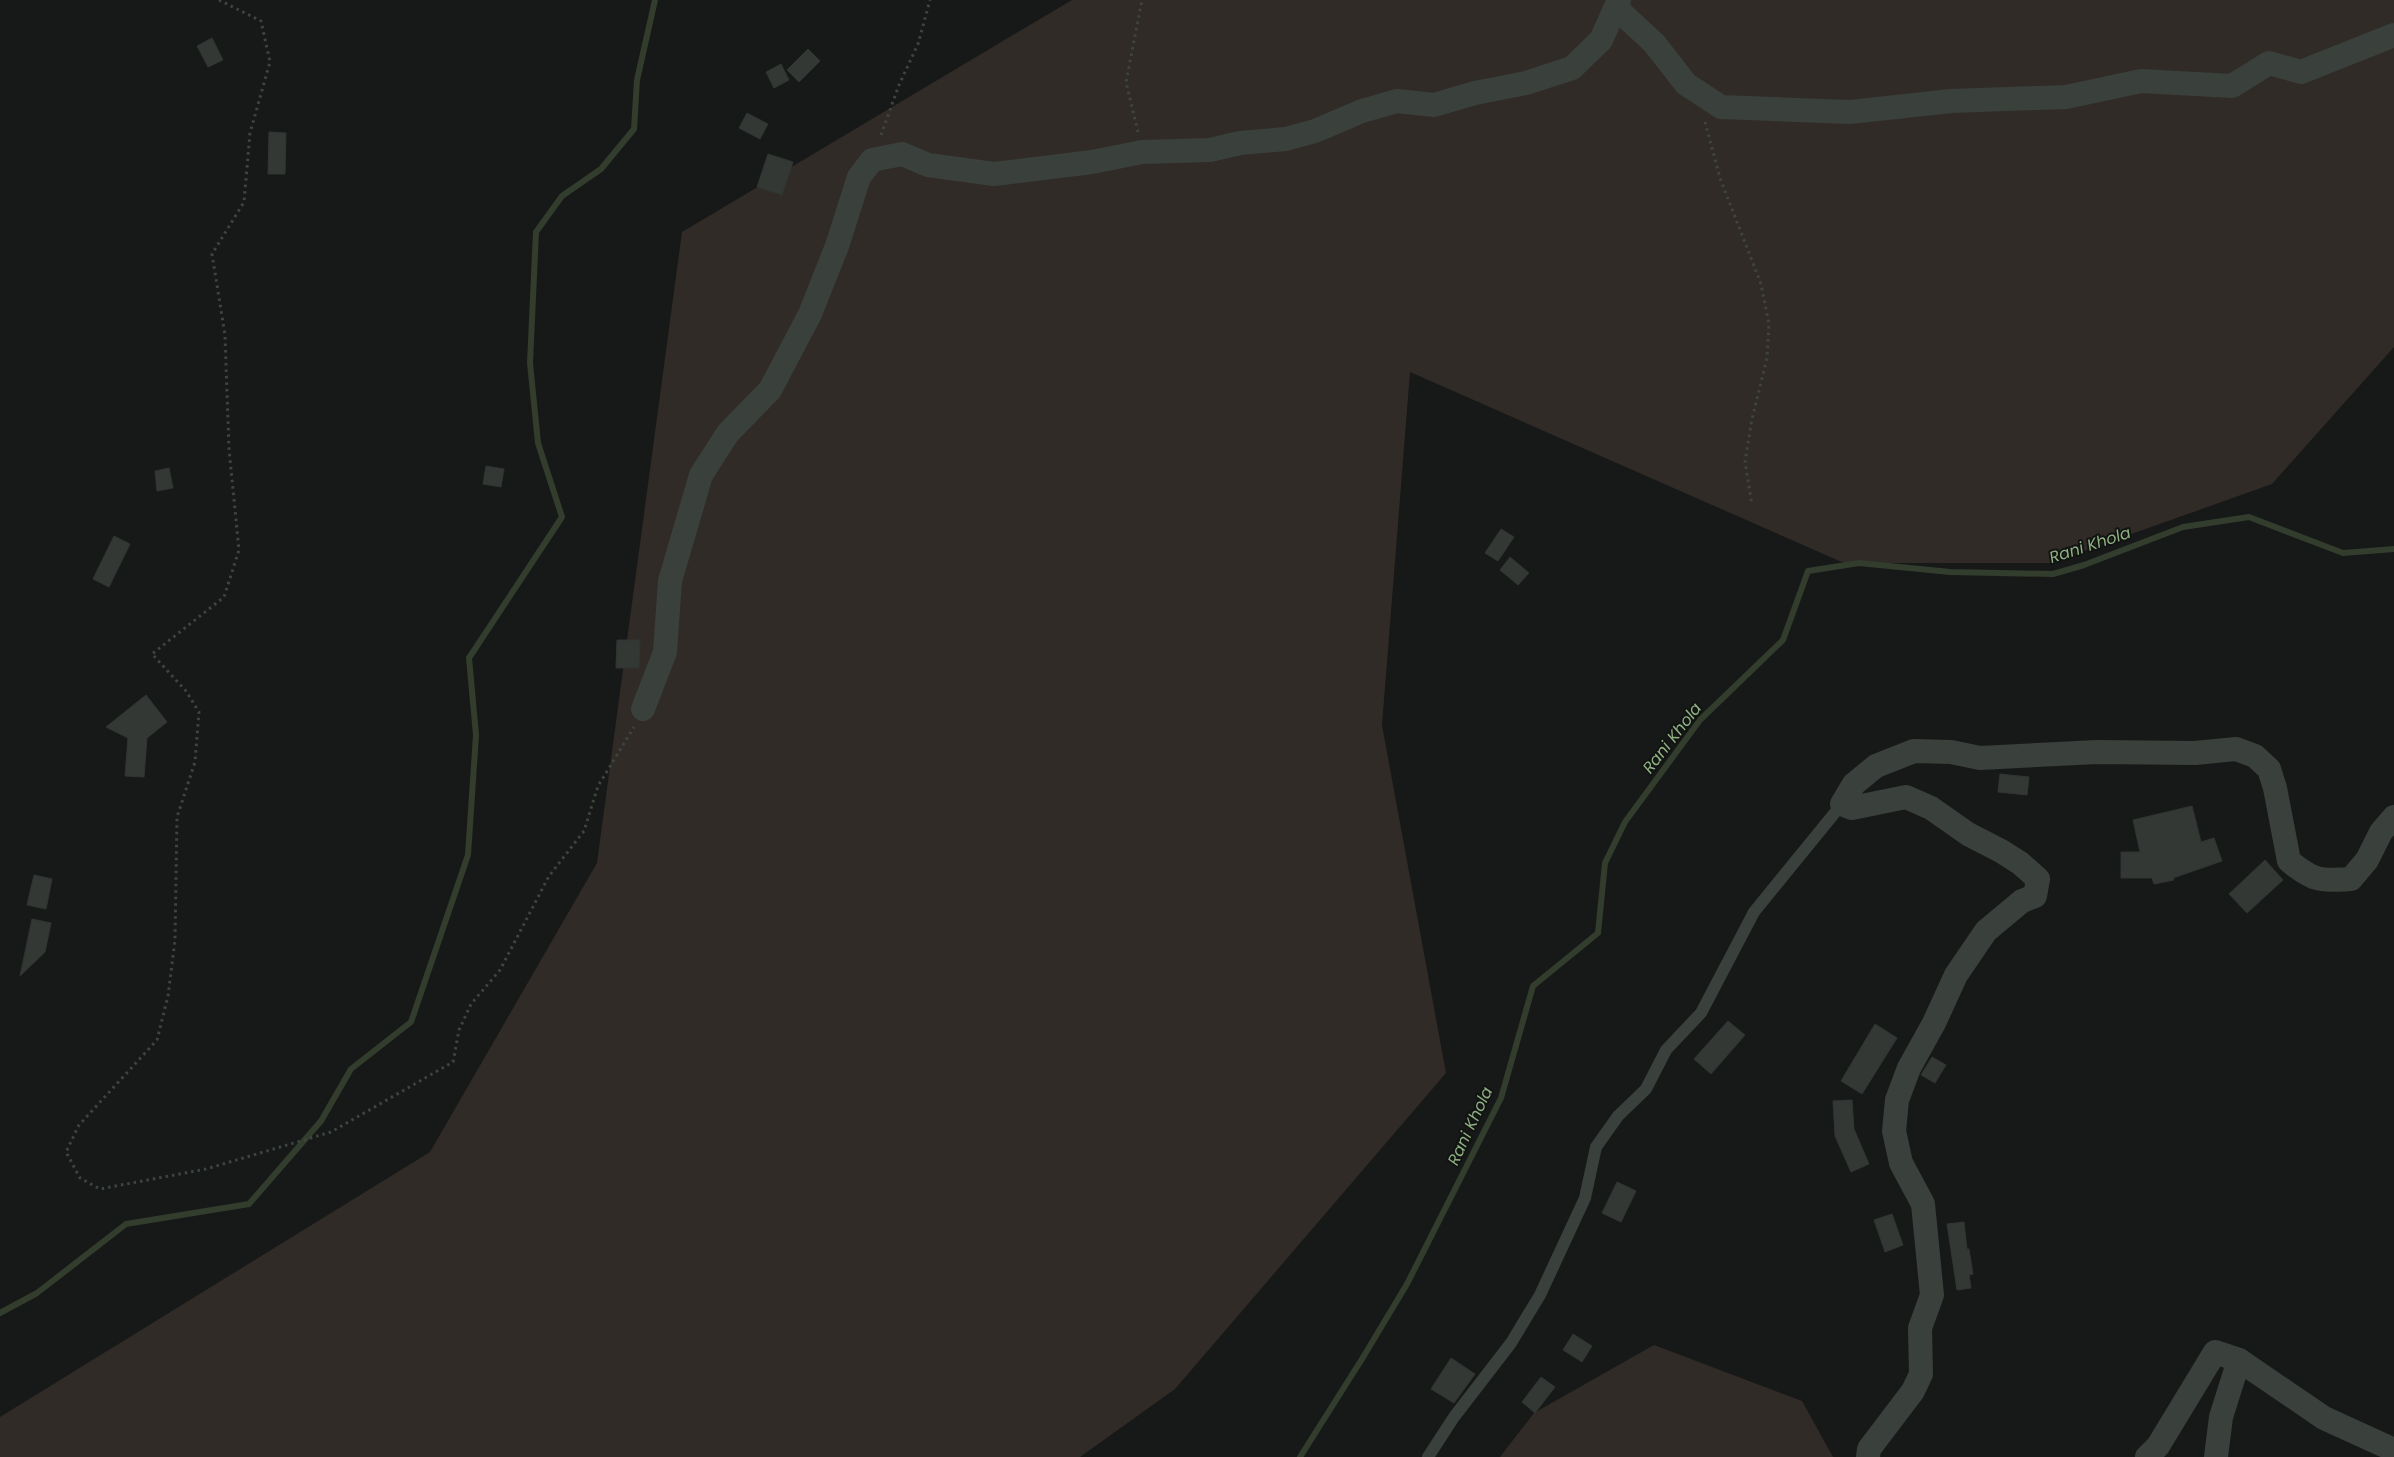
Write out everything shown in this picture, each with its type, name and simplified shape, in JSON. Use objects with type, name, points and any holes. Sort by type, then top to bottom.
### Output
[{"type":"street","points":[[643,709],[665,652],[670,581],[701,475],[728,433],[770,390],[810,314],[837,246],[859,177],[872,160],[902,154],[928,165],[994,174],[1083,163],[1142,152],[1210,150],[1240,143],[1286,139],[1315,131],[1362,111],[1397,101],[1434,105],[1475,93],[1526,83],[1572,68],[1601,40],[1618,4],[1654,43],[1686,84],[1721,107],[1850,112],[1951,101],[2066,97],[2141,81],[2232,86],[2269,62],[2301,72],[2394,35]]},
{"type":"street","points":[[1868,1457],[1869,1449],[1914,1391],[1922,1374],[1920,1328],[1932,1295],[1923,1204],[1901,1163],[1894,1132],[1897,1100],[1909,1068],[1934,1023],[1956,975],[1986,931],[2022,901],[2035,896],[2038,879],[2020,863],[2001,851],[1968,834],[1931,808],[1906,797],[1852,808],[1842,804],[1854,784],[1876,766],[1914,751],[1951,752],[1980,758],[2097,752],[2195,753],[2236,749],[2255,756],[2269,769],[2275,788],[2289,861],[2308,876],[2328,880],[2351,879],[2367,860],[2381,832],[2394,817]]},
{"type":"street","points":[[2147,1457],[2158,1446],[2215,1352],[2239,1360],[2324,1418],[2394,1450]]},
{"type":"street","points":[[2216,1457],[2221,1417],[2239,1360]]},
{"type":"lane","points":[[1428,1457],[1454,1417],[1511,1343],[1540,1295],[1585,1198],[1596,1147],[1618,1116],[1646,1088],[1666,1050],[1701,1013],[1754,912],[1842,804]]},
{"type":"path","points":[[219,0],[261,21],[270,62],[250,133],[244,202],[212,254],[225,335],[229,449],[239,550],[224,597],[152,654],[186,691],[199,712],[195,762],[177,817],[175,940],[168,996],[157,1040],[79,1125],[69,1145],[66,1152],[80,1178],[100,1189],[206,1169],[330,1132],[453,1062],[459,1030],[471,1004],[500,970],[549,876],[584,831],[598,786],[630,737],[643,709]]},
{"type":"path","points":[[872,160],[899,85],[918,44],[930,0]]},
{"type":"path","points":[[1142,0],[1126,82],[1142,152]]},
{"type":"path","points":[[1721,107],[1705,120],[1720,178],[1761,284],[1769,324],[1767,358],[1752,419],[1746,462],[1752,505]]},
{"type":"shaded area","points":[[1072,0],[2394,0],[2394,347],[2272,484],[2050,563],[1844,563],[1410,372],[1382,725],[1446,1073],[1175,1389],[1080,1457],[0,1457],[0,1417],[430,1152],[597,863],[682,232]]},
{"type":"shaded area","points":[[1654,1345],[1802,1401],[1833,1457],[1500,1457],[1534,1413]]},
{"type":"building","points":[[212,38],[223,60],[208,67],[197,46]]},
{"type":"building","points":[[808,49],[820,61],[799,82],[787,70]]},
{"type":"building","points":[[781,64],[789,80],[774,88],[766,72]]},
{"type":"building","points":[[747,113],[768,124],[760,139],[739,128]]},
{"type":"building","points":[[269,132],[286,133],[285,174],[268,174]]},
{"type":"building","points":[[768,154],[793,162],[782,195],[757,187]]},
{"type":"building","points":[[486,466],[504,469],[501,487],[483,484]]},
{"type":"building","points":[[169,468],[173,488],[157,491],[155,471]]},
{"type":"building","points":[[1501,529],[1514,537],[1498,561],[1485,553]]},
{"type":"building","points":[[114,536],[130,544],[109,587],[93,579]]},
{"type":"building","points":[[1510,557],[1529,573],[1518,585],[1500,570]]},
{"type":"building","points":[[617,640],[640,640],[639,668],[616,668]]},
{"type":"building","points":[[146,695],[167,722],[147,738],[144,777],[125,776],[128,738],[106,727]]},
{"type":"building","points":[[2000,774],[2029,777],[2027,795],[1998,792]]},
{"type":"building","points":[[2192,806],[2201,842],[2214,838],[2222,861],[2173,878],[2174,880],[2154,884],[2152,878],[2121,878],[2121,852],[2140,852],[2133,820]]},
{"type":"building","points":[[2265,860],[2283,880],[2247,913],[2229,894]]},
{"type":"building","points":[[34,875],[52,879],[46,909],[27,905]]},
{"type":"building","points":[[32,919],[51,923],[45,952],[20,976]]},
{"type":"building","points":[[1728,1021],[1745,1035],[1711,1074],[1694,1059]]},
{"type":"building","points":[[1875,1024],[1897,1038],[1862,1094],[1841,1081]]},
{"type":"building","points":[[1932,1057],[1946,1065],[1935,1083],[1921,1075]]},
{"type":"building","points":[[1852,1100],[1854,1129],[1869,1164],[1851,1172],[1835,1136],[1833,1101]]},
{"type":"building","points":[[1617,1182],[1636,1191],[1621,1222],[1602,1213]]},
{"type":"building","points":[[1892,1214],[1903,1245],[1885,1252],[1874,1220]]},
{"type":"building","points":[[1964,1222],[1967,1249],[1969,1249],[1973,1274],[1969,1275],[1971,1288],[1957,1290],[1947,1224]]},
{"type":"building","points":[[1573,1334],[1592,1346],[1582,1362],[1563,1350]]},
{"type":"building","points":[[1451,1358],[1475,1374],[1454,1403],[1431,1389]]},
{"type":"building","points":[[1541,1377],[1555,1387],[1535,1413],[1522,1402]]},
{"type":"waterway","points":[[0,1313],[37,1293],[126,1224],[249,1204],[321,1121],[351,1069],[411,1022],[468,855],[476,735],[469,658],[562,517],[538,443],[530,363],[536,232],[562,196],[601,169],[634,129],[637,80],[655,0]]},
{"type":"waterway","name":"Rani Khola","points":[[1300,1457],[1407,1284],[1501,1098],[1533,986],[1598,933],[1605,863],[1625,822],[1700,720],[1783,640],[1808,571],[1859,563],[1950,572],[2053,574],[2084,565],[2183,527],[2249,517],[2343,553],[2394,549]]}]
